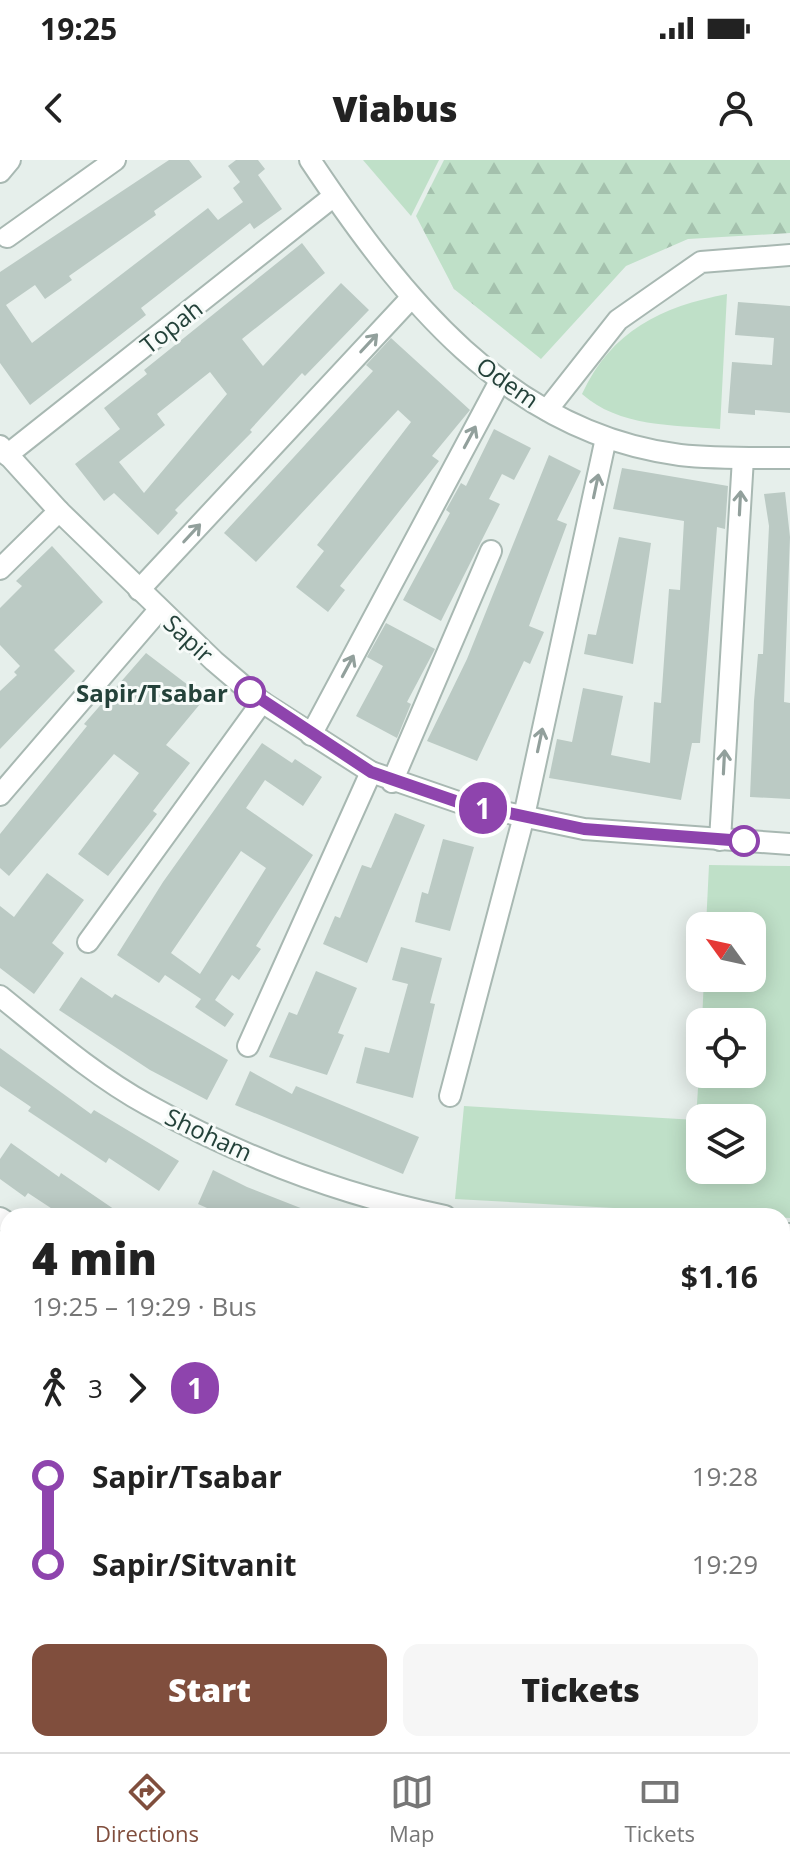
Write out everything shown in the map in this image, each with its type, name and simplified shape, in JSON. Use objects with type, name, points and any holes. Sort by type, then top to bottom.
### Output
[{"type":"street","points":[[0,172],[10,160]]},
{"type":"street","points":[[7,237],[115,160]]},
{"type":"street","name":"Odem","points":[[310,160],[411,298],[499,383],[606,438],[679,455],[790,458]]},
{"type":"street","name":"Topah","points":[[4,451],[334,196]]},
{"type":"street","points":[[547,410],[618,320],[701,262],[790,255]]},
{"type":"street","points":[[139,590],[411,298]]},
{"type":"street","points":[[311,735],[499,383]]},
{"type":"street","points":[[450,1096],[524,816],[606,438]]},
{"type":"street","name":"Sapir","points":[[4,451],[59,511],[159,610],[262,702],[371,772],[392,782],[461,803],[584,829],[790,844]]},
{"type":"street","points":[[720,840],[743,458]]},
{"type":"street","points":[[0,569],[59,511]]},
{"type":"street","points":[[392,782],[491,551]]},
{"type":"street","points":[[0,795],[159,610]]},
{"type":"street","points":[[88,942],[262,702]]},
{"type":"street","points":[[248,1046],[371,772]]},
{"type":"street","name":"Shoham","points":[[0,996],[68,1050],[147,1105],[286,1169],[376,1202],[406,1208]]},
{"type":"green space","points":[[363,160],[439,160],[411,216]]},
{"type":"green space","points":[[444,160],[790,160],[790,233],[688,239],[626,266],[541,359],[454,289],[416,216]]},
{"type":"green space","points":[[727,294],[720,429],[630,419],[597,405],[582,394],[608,353],[641,325],[681,306]]},
{"type":"green space","points":[[709,865],[790,866],[790,1208],[614,1208],[455,1199],[464,1106],[686,1119],[686,1184],[766,1184],[766,1104],[697,1104],[698,1088],[766,1088],[766,1008],[703,1008],[703,992],[766,992],[766,912],[707,912]]},
{"type":"building","points":[[169,160],[189,160],[202,177],[154,211],[156,215],[69,276],[72,280],[45,299],[35,285],[6,305],[32,343],[208,208],[218,220],[243,202],[233,188],[240,182],[228,166],[236,160],[258,160],[265,169],[258,175],[282,209],[254,229],[250,223],[141,308],[146,315],[30,405],[0,363],[0,272]]},
{"type":"building","points":[[302,243],[325,273],[242,339],[263,366],[341,283],[369,310],[305,376],[302,373],[250,430],[252,432],[175,510],[178,513],[158,535],[114,493],[104,501],[75,464],[120,429],[104,408],[147,374],[144,370]],"holes":[[[210,372],[227,394],[144,493],[119,462],[165,425],[157,414]]]},
{"type":"building","points":[[738,302],[790,306],[790,413],[755,410],[755,415],[728,413],[732,362],[772,365],[774,338],[735,335]]},
{"type":"building","points":[[391,338],[470,410],[432,456],[439,461],[340,586],[345,590],[328,612],[296,587],[324,551],[317,545],[411,422],[398,410],[256,562],[224,533],[373,371],[366,365]]},
{"type":"building","points":[[494,429],[531,448],[514,480],[502,474],[489,499],[500,504],[441,621],[403,600],[450,513],[446,510],[461,483],[466,486]]},
{"type":"building","points":[[549,455],[581,471],[557,520],[567,524],[529,626],[544,632],[530,664],[524,661],[477,761],[427,741],[467,659]]},
{"type":"building","points":[[622,468],[728,486],[725,529],[717,527],[700,743],[692,743],[681,800],[549,778],[557,739],[572,742],[583,688],[623,696],[611,755],[650,763],[654,702],[661,703],[669,589],[680,590],[684,521],[613,509]]},
{"type":"building","points":[[785,492],[790,537],[784,702],[790,703],[790,799],[750,797],[758,654],[763,654],[769,526],[764,494]]},
{"type":"building","points":[[619,537],[651,543],[633,664],[584,654],[588,634],[596,635]]},
{"type":"building","points":[[52,546],[103,602],[54,650],[75,671],[0,749],[0,691],[17,675],[14,672],[20,666],[0,645],[0,608],[22,586],[16,581]]},
{"type":"building","points":[[386,623],[435,649],[407,702],[411,704],[397,738],[356,716],[383,666],[367,657]]},
{"type":"building","points":[[146,653],[205,698],[166,745],[190,763],[153,811],[157,814],[108,876],[78,854],[139,773],[114,754],[9,876],[0,868],[0,834],[87,726],[84,724]]},
{"type":"building","points":[[262,743],[292,763],[295,759],[322,777],[303,806],[265,780],[246,808],[313,855],[256,946],[261,949],[239,980],[232,975],[215,1000],[234,1014],[225,1027],[195,1007],[201,999],[165,975],[159,983],[117,955],[163,882]],"holes":[[[241,851],[266,868],[200,974],[171,953]]]},
{"type":"building","points":[[395,813],[425,825],[367,963],[323,944],[335,916],[340,918],[362,865],[371,868]]},
{"type":"building","points":[[443,839],[474,847],[450,931],[415,922],[422,892],[428,894]]},
{"type":"building","points":[[47,873],[84,900],[52,943],[64,953],[34,994],[0,968],[0,906],[14,917]]},
{"type":"building","points":[[401,947],[442,958],[430,1003],[435,1004],[413,1098],[356,1083],[365,1047],[389,1053],[408,984],[392,980]]},
{"type":"building","points":[[316,971],[357,988],[338,1033],[344,1035],[327,1075],[269,1057],[289,1012],[297,1015]]},
{"type":"building","points":[[81,977],[112,998],[115,994],[228,1060],[207,1100],[150,1070],[59,1010]]},
{"type":"building","points":[[0,1048],[91,1114],[94,1110],[179,1161],[159,1191],[109,1158],[106,1163],[28,1111],[31,1107],[0,1086]]},
{"type":"building","points":[[250,1071],[292,1094],[296,1086],[419,1137],[403,1174],[235,1105]]},
{"type":"building","points":[[11,1143],[59,1177],[61,1173],[112,1208],[51,1208],[28,1193],[25,1197],[0,1179],[0,1159]]},
{"type":"building","points":[[213,1170],[301,1208],[207,1208],[198,1204]]},
{"type":"bus line","name":"1","points":[[250,692],[371,772],[392,782],[461,803],[584,829],[744,841]]},
{"type":"place","name":"Sapir/Tsabar","points":[[250,692]]}]
